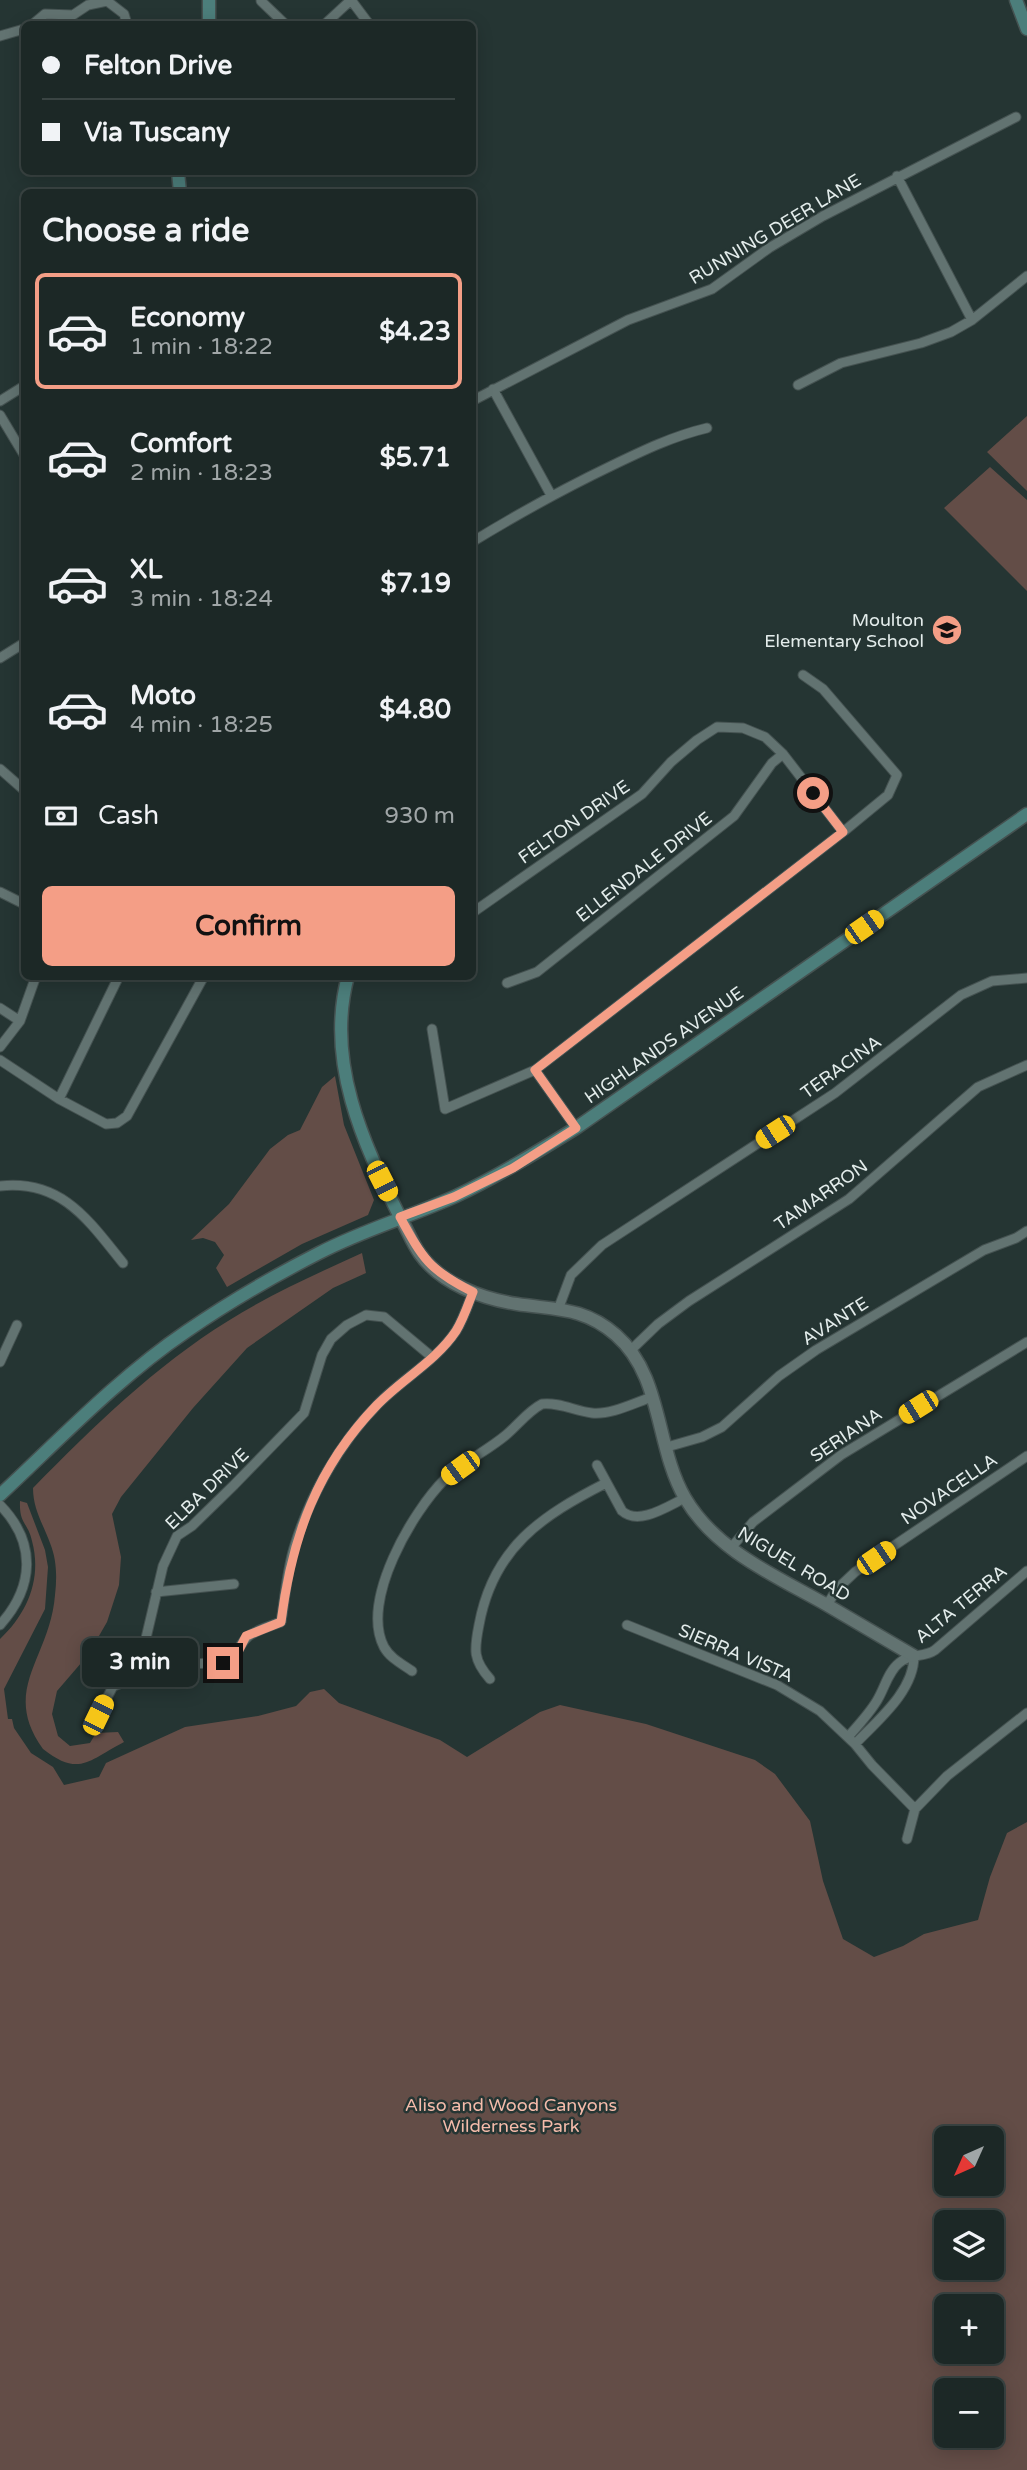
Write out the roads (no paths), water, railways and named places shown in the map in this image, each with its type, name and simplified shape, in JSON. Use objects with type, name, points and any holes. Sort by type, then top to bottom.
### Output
[{"type":"main road","points":[[209,0],[209,21]]},
{"type":"main road","points":[[1016,0],[1027,29]]},
{"type":"main road","name":"HIGHLANDS AVENUE","points":[[0,1495],[116,1387],[186,1332],[253,1289],[322,1251],[454,1197],[513,1168],[576,1128],[1027,814]]},
{"type":"main road","name":"NIGUEL ROAD","points":[[347,980],[340,1022],[343,1071],[371,1159],[400,1217]]},
{"type":"street","points":[[328,21],[351,0],[367,21]]},
{"type":"street","points":[[37,21],[45,14],[73,15],[96,2],[107,1],[124,14],[126,21]]},
{"type":"street","points":[[261,1],[282,21]]},
{"type":"street","points":[[0,36],[21,31]]},
{"type":"street","name":"RUNNING DEER LANE","points":[[476,399],[628,320],[712,289],[789,236],[897,176],[1016,117]]},
{"type":"street","points":[[897,176],[972,320]]},
{"type":"street","points":[[798,386],[841,363],[921,343],[951,332],[972,320],[1027,276]]},
{"type":"street","points":[[0,401],[21,388]]},
{"type":"street","points":[[493,389],[551,495]]},
{"type":"street","points":[[0,415],[21,450]]},
{"type":"street","points":[[476,539],[551,495],[682,434],[707,428]]},
{"type":"street","points":[[0,658],[21,645]]},
{"type":"street","points":[[432,1028],[445,1109],[535,1070],[888,795],[897,775],[823,689],[803,675]]},
{"type":"street","name":"FELTON DRIVE","points":[[476,910],[642,794],[671,762],[717,727],[743,728],[765,737],[783,754],[843,832]]},
{"type":"street","name":"ELLENDALE DRIVE","points":[[507,983],[537,972],[734,816],[772,763],[783,754]]},
{"type":"street","points":[[0,769],[21,787]]},
{"type":"street","points":[[0,892],[21,902]]},
{"type":"street","name":"TERACINA","points":[[559,1307],[572,1275],[602,1245],[835,1093],[961,995],[992,981],[1027,978]]},
{"type":"street","points":[[0,1047],[20,1021],[35,980]]},
{"type":"street","points":[[59,1099],[117,980]]},
{"type":"street","points":[[0,1060],[59,1099],[106,1124],[117,1123],[127,1116],[202,980]]},
{"type":"street","points":[[0,1008],[20,1021]]},
{"type":"street","name":"TAMARRON","points":[[631,1350],[658,1324],[689,1301],[849,1199],[978,1087],[1027,1065]]},
{"type":"street","points":[[535,1070],[576,1128]]},
{"type":"street","points":[[0,1186],[35,1188],[65,1199],[83,1214],[123,1263]]},
{"type":"street","name":"NIGUEL ROAD","points":[[400,1217],[420,1255],[447,1278],[473,1292],[518,1304],[559,1307],[598,1321],[631,1350],[644,1370],[672,1466],[685,1498],[704,1523],[730,1549],[914,1656]]},
{"type":"street","name":"AVANTE","points":[[667,1447],[702,1437],[722,1427],[779,1376],[816,1350],[984,1250],[1027,1231]]},
{"type":"street","points":[[111,1687],[168,1665],[233,1662],[246,1636],[281,1622],[293,1550],[309,1504],[347,1442],[377,1405],[432,1357],[456,1330],[473,1292]]},
{"type":"street","name":"ELBA DRIVE","points":[[98,1715],[111,1687],[146,1638],[156,1592],[169,1551],[177,1536],[234,1485],[304,1413],[321,1355],[331,1339],[347,1325],[366,1315],[375,1314],[384,1317],[432,1357]]},
{"type":"street","points":[[0,1362],[17,1325]]},
{"type":"street","name":"SERIANA","points":[[730,1549],[753,1522],[841,1455],[1027,1342]]},
{"type":"street","points":[[412,1671],[391,1657],[383,1645],[377,1629],[379,1603],[391,1564],[412,1521],[441,1483],[505,1437],[542,1404],[604,1413],[652,1397]]},
{"type":"street","name":"NOVACELLA","points":[[827,1605],[837,1588],[855,1572],[1027,1456]]},
{"type":"street","points":[[597,1465],[628,1517],[660,1510],[685,1498]]},
{"type":"street","points":[[491,1679],[478,1665],[475,1647],[485,1600],[493,1580],[516,1544],[538,1523],[559,1507],[606,1483]]},
{"type":"street","points":[[0,1505],[9,1514],[22,1537],[27,1566],[27,1577],[19,1601],[0,1625]]},
{"type":"street","name":"ALTA TERRA","points":[[852,1741],[899,1662],[914,1656],[922,1657],[935,1650],[1027,1571]]},
{"type":"street","points":[[156,1592],[234,1584]]},
{"type":"street","name":"SIERRA VISTA","points":[[626,1625],[777,1685],[820,1711],[915,1809]]},
{"type":"street","name":"ALTA TERRA","points":[[852,1741],[902,1692],[914,1670],[914,1656]]},
{"type":"street","points":[[906,1839],[915,1809],[947,1776],[1027,1713]]},
{"type":"place","name":"Moulton Elementary School","points":[[947,630]]},
{"type":"park label","name":"Aliso and Wood Canyons Wilderness Park","points":[[511,2115]]}]
